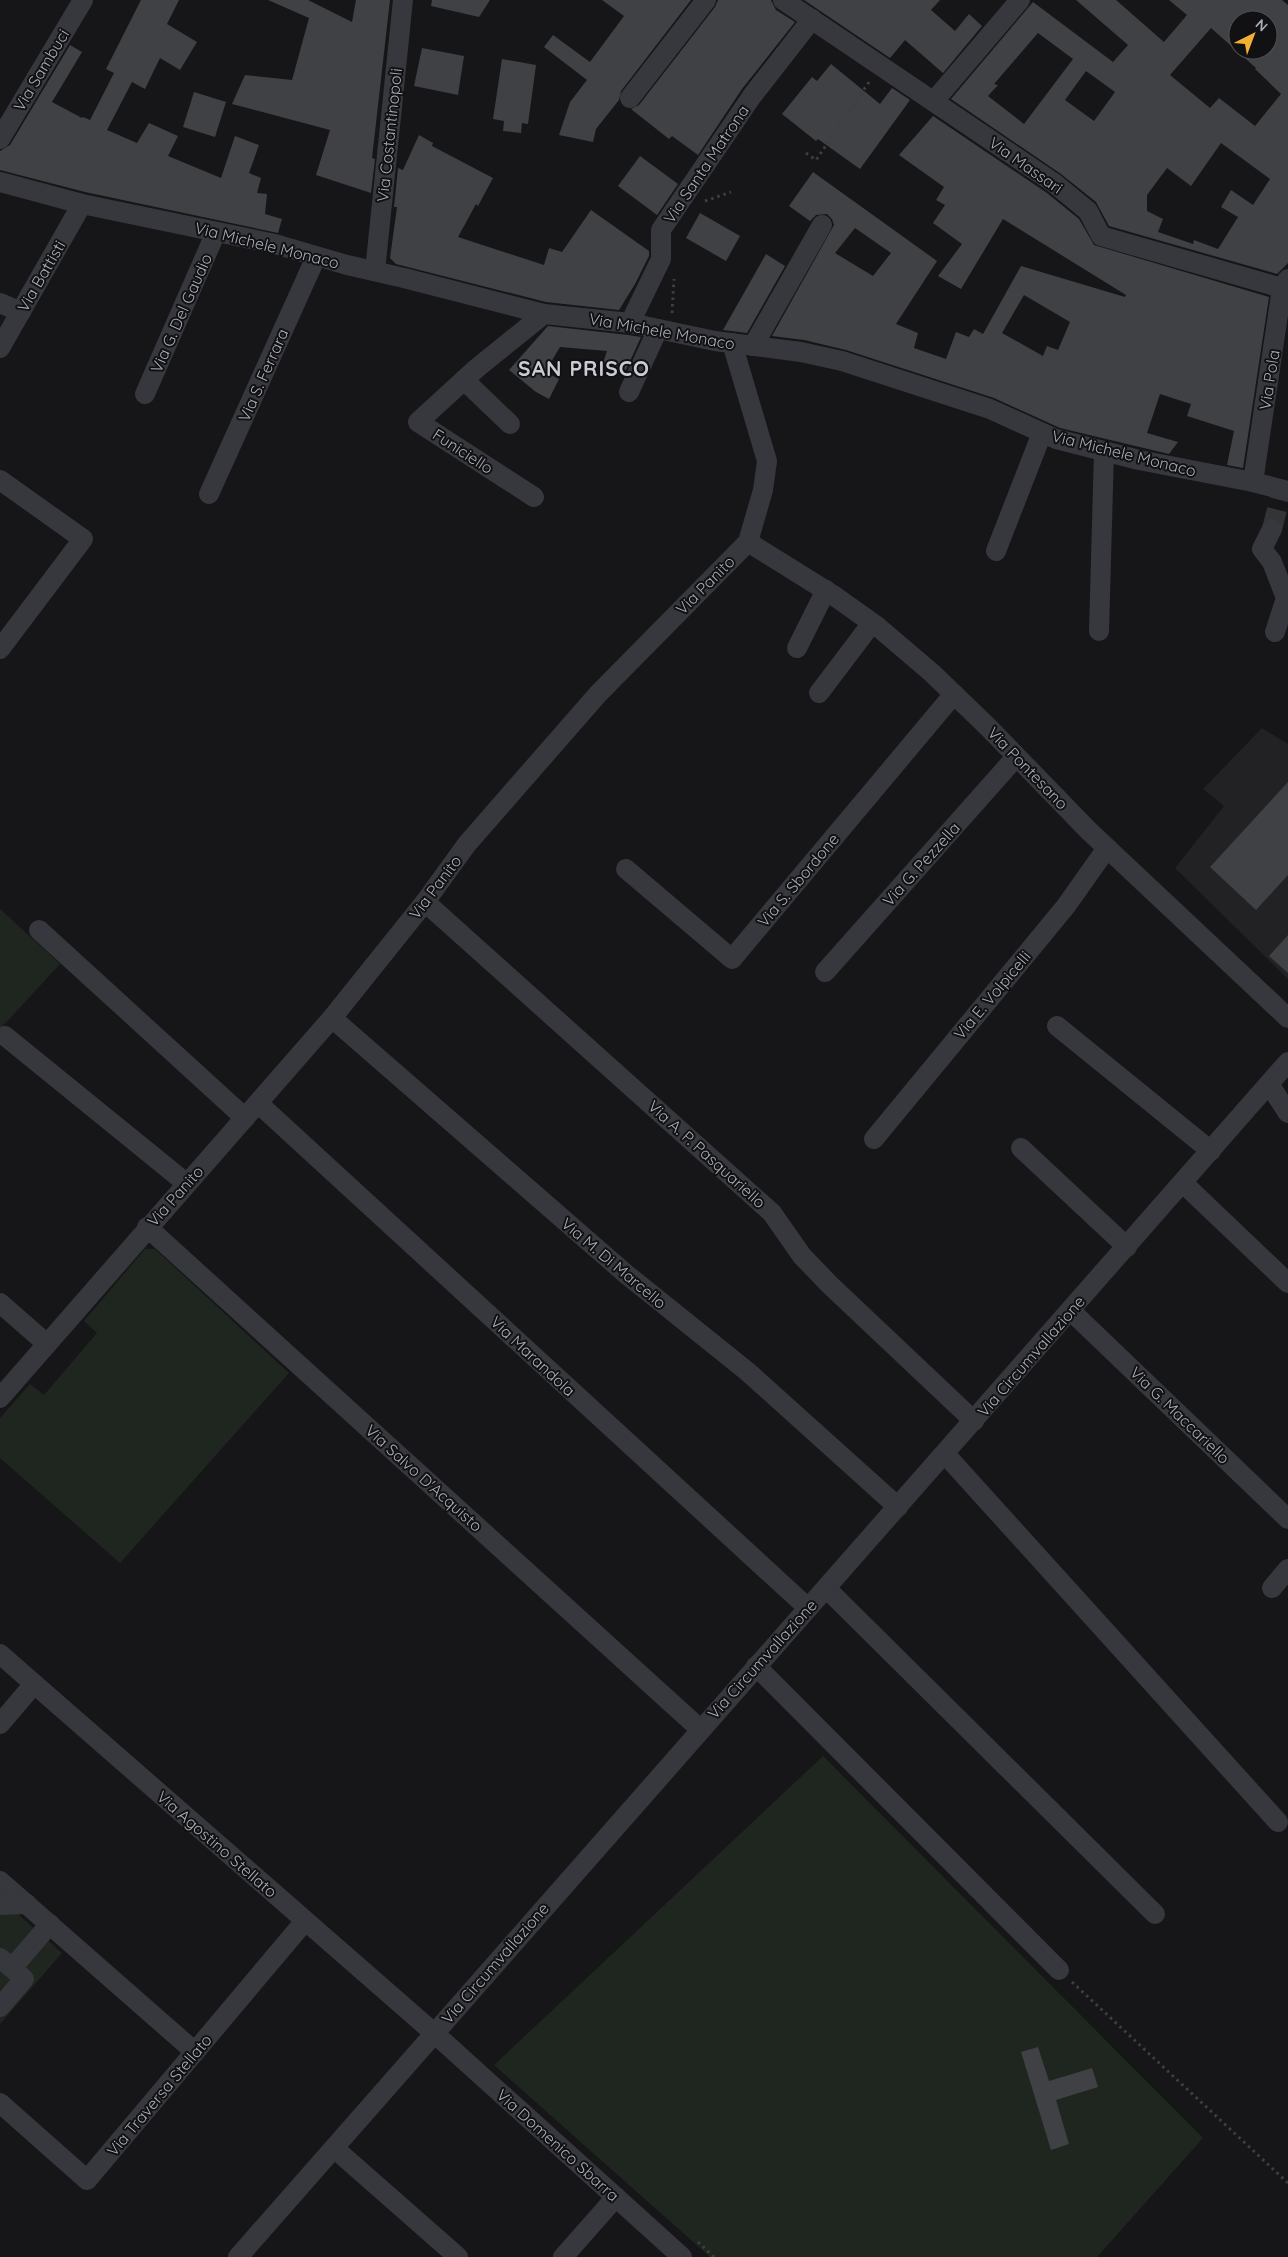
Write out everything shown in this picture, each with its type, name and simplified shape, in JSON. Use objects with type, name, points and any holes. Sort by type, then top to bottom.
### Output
[{"type":"street","name":"Via Sambuci","points":[[0,139],[82,0]]},
{"type":"street","name":"Via Costantinopoli","points":[[375,271],[403,0]]},
{"type":"street","points":[[630,98],[706,0]]},
{"type":"street","name":"Via Massari","points":[[784,0],[1054,183],[1088,211],[1101,236],[1285,284]]},
{"type":"street","points":[[934,101],[1020,0]]},
{"type":"street","name":"Via Santa Matrona","points":[[630,323],[661,259],[661,230],[752,96],[812,19]]},
{"type":"street","name":"Via Michele Monaco","points":[[0,182],[82,204],[275,244],[316,257],[544,314],[630,323],[732,344],[801,352],[842,361],[990,409],[1056,439],[1288,491]]},
{"type":"street","name":"Via Battisti","points":[[0,348],[82,204]]},
{"type":"street","points":[[752,346],[822,225]]},
{"type":"street","name":"Via G. Del Gaudio","points":[[145,394],[216,232]]},
{"type":"street","name":"Via S. Ferrara","points":[[209,494],[316,257]]},
{"type":"street","name":"Via Pola","points":[[1253,482],[1285,284]]},
{"type":"street","points":[[0,303],[21,312]]},
{"type":"street","name":"Funiciello","points":[[534,497],[418,422],[464,380],[544,314]]},
{"type":"street","points":[[629,392],[658,328]]},
{"type":"street","name":"Via Panito","points":[[0,1398],[147,1227],[332,1018],[425,902],[467,844],[598,694],[748,542],[762,490],[767,462],[732,344]]},
{"type":"street","points":[[464,380],[510,424]]},
{"type":"street","points":[[996,551],[1042,433]]},
{"type":"street","points":[[1099,631],[1104,451]]},
{"type":"street","points":[[0,480],[83,539],[0,649]]},
{"type":"street","points":[[1272,529],[1262,549],[1272,562],[1286,598],[1275,632]]},
{"type":"street","name":"Via Pontesano","points":[[748,542],[826,590],[872,623],[954,694],[1107,848],[1288,1018]]},
{"type":"street","points":[[797,648],[826,590]]},
{"type":"street","points":[[819,693],[872,623]]},
{"type":"street","name":"Via S. Sbordone","points":[[626,868],[732,959],[954,694]]},
{"type":"street","name":"Via G. Pezzella","points":[[825,972],[1016,757]]},
{"type":"street","name":"Via E. Volpicelli","points":[[874,1139],[1066,906],[1107,848]]},
{"type":"street","name":"Via A. P. Pasquariello","points":[[425,902],[772,1213],[802,1256],[974,1421]]},
{"type":"street","name":"Via Marandola","points":[[39,930],[251,1110],[808,1608]]},
{"type":"street","name":"Via M. Di Marcello","points":[[332,1018],[626,1274],[748,1372],[898,1507]]},
{"type":"street","points":[[1057,1026],[1211,1151]]},
{"type":"street","points":[[5,1036],[186,1184]]},
{"type":"street","name":"Via Circumvallazione","points":[[238,2257],[700,1729],[1071,1312],[1288,1062]]},
{"type":"street","points":[[1270,1084],[1288,1113]]},
{"type":"street","points":[[1021,1148],[1127,1247]]},
{"type":"street","points":[[1183,1184],[1288,1283]]},
{"type":"street","name":"Via Salvo D'Acquisto","points":[[147,1227],[700,1729]]},
{"type":"street","points":[[0,1303],[47,1344]]},
{"type":"street","name":"Via G. Maccariello","points":[[1071,1312],[1288,1519]]},
{"type":"street","points":[[945,1454],[1278,1822]]},
{"type":"street","points":[[1272,1588],[1288,1570]]},
{"type":"street","points":[[826,1588],[1155,1914]]},
{"type":"street","name":"Via Agostino Stellato","points":[[0,1654],[434,2033]]},
{"type":"street","points":[[756,1666],[1059,1970]]},
{"type":"street","points":[[0,1724],[34,1684]]},
{"type":"street","points":[[0,1881],[195,2052]]},
{"type":"street","points":[[0,1905],[27,1904]]},
{"type":"street","name":"Via Traversa Stellato","points":[[0,2103],[87,2180],[305,1921]]},
{"type":"street","points":[[0,2007],[24,1979],[6,1963],[50,1924]]},
{"type":"street","name":"Via Domenico Sbarra","points":[[434,2033],[682,2257]]},
{"type":"street","points":[[334,2148],[458,2257]]},
{"type":"street","points":[[563,2257],[616,2197]]},
{"type":"path","points":[[806,153],[816,160],[881,65]]},
{"type":"path","points":[[704,202],[731,192]]},
{"type":"path","points":[[1059,1970],[1288,2183]]},
{"type":"shaded area","points":[[1262,728],[1288,744],[1288,979],[1175,868],[1224,806],[1203,789]]},
{"type":"shaded area","points":[[0,909],[60,964],[0,1029]]},
{"type":"shaded area","points":[[145,1249],[155,1249],[289,1373],[120,1563],[0,1458],[0,1418],[30,1384],[44,1395],[97,1333],[84,1321]]},
{"type":"shaded area","points":[[823,1756],[1203,2138],[1097,2257],[710,2257],[494,2065]]},
{"type":"shaded area","points":[[0,1898],[62,1953],[0,2024]]},
{"type":"building","points":[[141,0],[179,0],[167,24],[197,42],[180,70],[160,58],[145,89],[132,82],[107,130],[137,143],[149,123],[178,136],[168,156],[221,178],[235,136],[259,145],[249,173],[261,178],[257,193],[267,194],[265,214],[282,219],[278,233],[85,192],[0,170],[0,151],[10,145],[70,45],[82,52],[52,102],[82,118],[90,120],[114,73],[106,69]]},
{"type":"building","points":[[268,0],[308,0],[352,22],[356,0],[390,0],[372,158],[375,159],[371,193],[316,175],[330,130],[232,104],[245,75],[292,80],[309,18]]},
{"type":"building","points":[[432,0],[490,0],[479,17],[431,6]]},
{"type":"building","points":[[602,0],[691,0],[621,91],[619,100],[596,129],[593,142],[559,135],[570,102],[587,80],[544,47],[553,35],[590,62],[624,16]]},
{"type":"building","points":[[718,0],[771,0],[776,10],[795,22],[742,89],[698,155],[672,136],[669,139],[631,109],[639,105],[715,7]]},
{"type":"building","points":[[804,0],[940,0],[931,10],[955,31],[969,14],[982,26],[943,73],[905,40],[890,58]]},
{"type":"building","points":[[1076,0],[1116,0],[1164,42],[1187,15],[1169,0],[1282,0],[1288,5],[1288,263],[1277,274],[1109,226],[1096,202],[1061,174],[951,99],[1033,2],[1113,62],[1128,45]],"holes":[[[1228,10],[1278,10],[1278,60],[1247,60],[1281,94],[1255,126],[1219,98],[1210,108],[1170,75],[1211,28],[1228,43]],[[1038,33],[1073,59],[1024,124],[988,96],[998,85],[994,84]],[[1086,71],[1115,92],[1094,121],[1065,100]],[[1221,143],[1270,179],[1253,205],[1231,190],[1221,207],[1238,217],[1218,249],[1194,240],[1193,244],[1158,232],[1163,219],[1147,211],[1147,195],[1167,168],[1191,186]]]},
{"type":"building","points":[[422,48],[464,56],[458,95],[414,86]]},
{"type":"building","points":[[502,59],[536,65],[528,124],[522,123],[521,133],[503,131],[504,121],[493,119]]},
{"type":"building","points":[[831,64],[880,104],[892,88],[910,100],[860,169],[818,139],[816,141],[782,114],[812,77],[817,81]]},
{"type":"building","points":[[194,92],[226,102],[215,137],[183,127]]},
{"type":"building","points":[[933,116],[1047,193],[1079,219],[1094,245],[1269,297],[1243,468],[1227,465],[1234,431],[1187,416],[1191,404],[1160,394],[1147,433],[1178,442],[1169,454],[1060,428],[994,398],[846,350],[804,340],[772,336],[834,225],[832,219],[827,214],[816,215],[810,221],[789,206],[813,172],[937,261],[896,324],[918,333],[914,348],[946,359],[956,332],[969,337],[974,329],[983,334],[1021,266],[1125,297],[1126,295],[1003,219],[961,289],[938,276],[962,244],[933,223],[945,205],[936,200],[944,187],[899,155]],"holes":[[[855,228],[891,253],[873,276],[835,253]],[[1024,295],[1070,322],[1058,350],[1047,346],[1043,356],[1002,333]]]},
{"type":"building","points":[[419,135],[433,143],[432,146],[493,178],[458,237],[544,265],[549,248],[562,252],[591,210],[649,251],[649,256],[635,284],[619,310],[546,302],[396,264],[390,258],[397,207],[394,207],[398,168],[403,170]]},
{"type":"building","points":[[640,156],[678,184],[657,215],[618,186]]},
{"type":"building","points":[[700,213],[740,236],[726,261],[686,238]]},
{"type":"building","points":[[766,254],[785,266],[747,333],[723,330]]},
{"type":"building","points":[[548,326],[641,337],[626,370],[603,363],[607,351],[560,347],[545,372],[559,379],[549,399],[536,392],[509,370]]},
{"type":"building","points":[[1288,782],[1288,875],[1256,910],[1210,867]]},
{"type":"building","points":[[1288,935],[1288,973],[1269,956]]},
{"type":"building","points":[[1038,2047],[1049,2081],[1092,2068],[1098,2087],[1056,2100],[1069,2144],[1051,2150],[1021,2052]]},
{"type":"tunnel","points":[[1272,529],[1282,490]]},
{"type":"district","name":"SAN PRISCO","points":[[584,368]]}]
